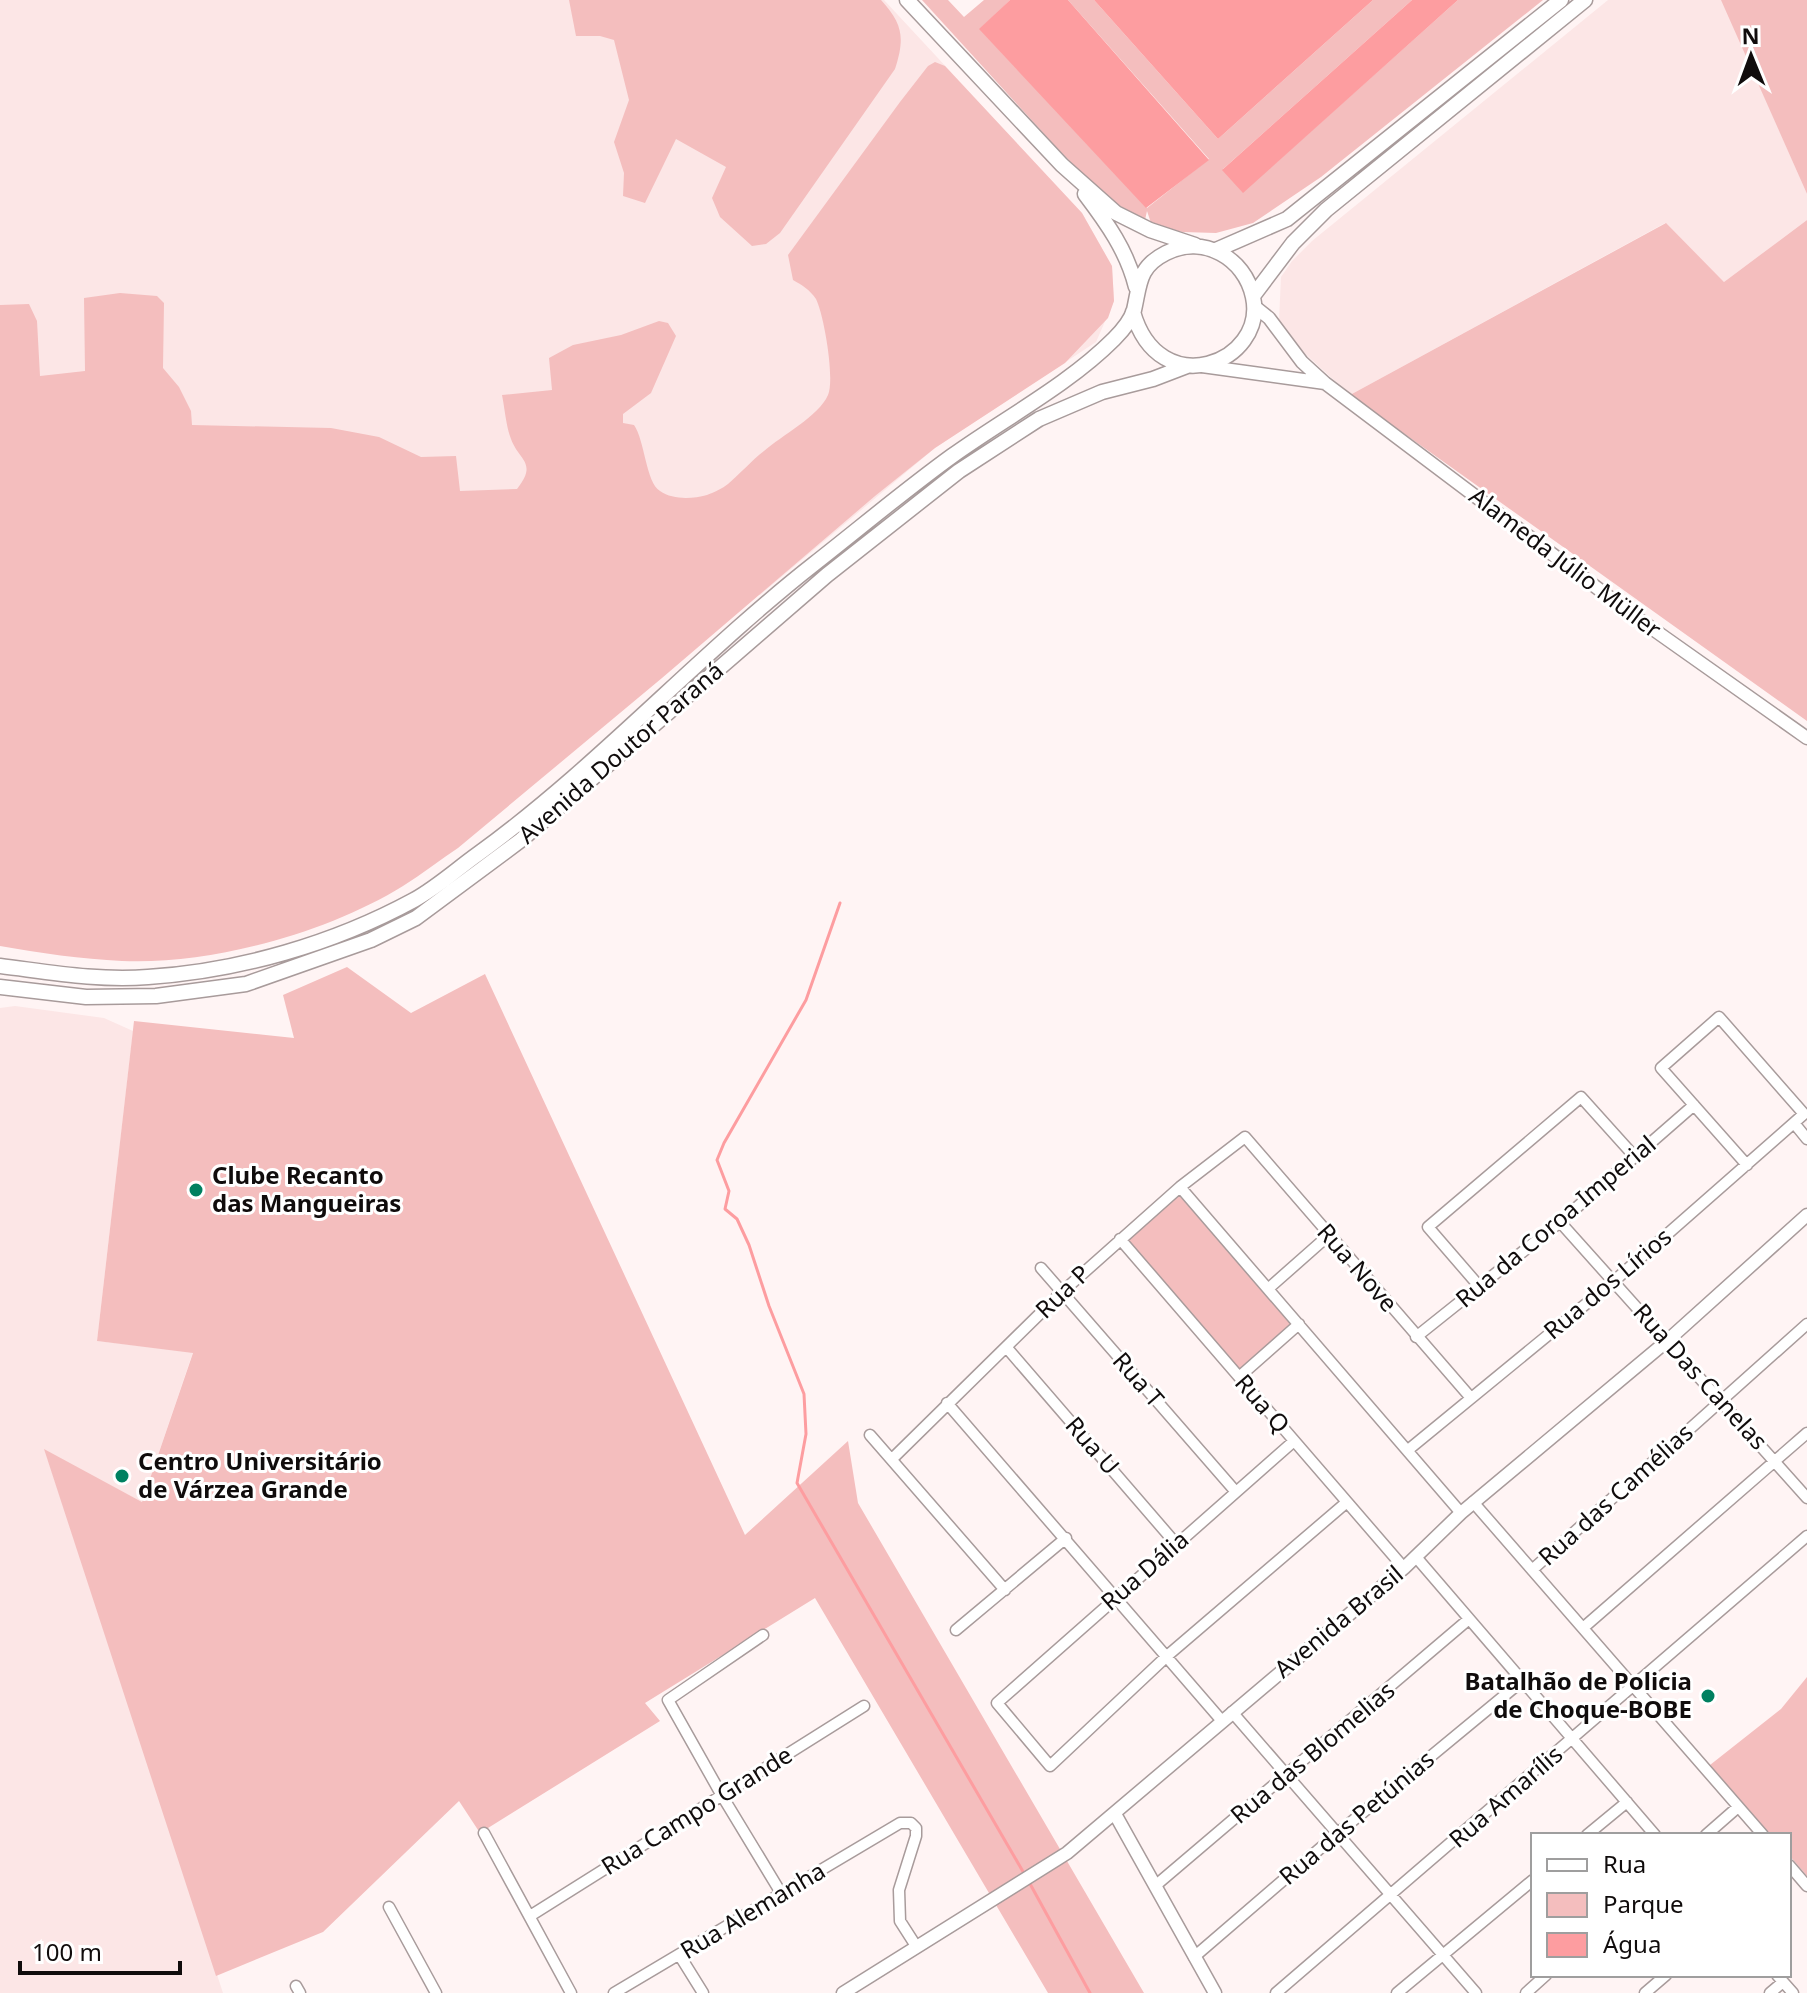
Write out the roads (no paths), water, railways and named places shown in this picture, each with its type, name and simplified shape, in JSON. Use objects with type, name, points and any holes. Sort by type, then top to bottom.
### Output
[{"type":"main road","points":[[907,0],[1062,165],[1116,213],[1150,230],[1216,250],[1233,261],[1246,277],[1254,301]]},
{"type":"main road","points":[[1216,250],[1287,219],[1561,0]]},
{"type":"main road","points":[[1199,246],[1183,247],[1154,260],[1143,272],[1136,287],[1133,312],[1139,332],[1151,349],[1168,360],[1193,366],[1224,357],[1244,340],[1251,323],[1254,301],[1293,243],[1326,210],[1585,0]]},
{"type":"main road","points":[[1062,165],[1110,229],[1130,262],[1136,287]]},
{"type":"main road","name":"Avenida Doutor Paraná","points":[[0,966],[90,977],[145,978],[217,970],[289,951],[342,932],[416,899],[521,822],[804,571],[951,456],[1031,404],[1104,348],[1119,334],[1133,312]]},
{"type":"main road","name":"Avenida Doutor Paraná","points":[[0,989],[86,997],[156,996],[246,984],[361,944],[416,918],[521,840],[827,575],[959,471],[1039,419],[1102,392],[1193,366]]},
{"type":"street","name":"Alameda Júlio Müller","points":[[1254,301],[1302,362],[1325,383],[1628,612],[1807,738]]},
{"type":"street","name":"Alameda Júlio Müller","points":[[1193,366],[1325,383]]},
{"type":"street","name":"Rua dos Lírios","points":[[1408,1450],[1614,1281],[1804,1114],[1719,1017],[1661,1068],[1694,1105]]},
{"type":"street","points":[[1479,1286],[1428,1227],[1581,1097],[1635,1157]]},
{"type":"street","name":"Rua da Coroa Imperial","points":[[1416,1337],[1560,1222],[1694,1105]]},
{"type":"street","points":[[1694,1105],[1747,1165]]},
{"type":"street","points":[[1794,1123],[1807,1139]]},
{"type":"street","name":"Rua P","points":[[892,1459],[1120,1239],[1245,1137]]},
{"type":"street","name":"Rua Nove","points":[[1245,1137],[1471,1398]]},
{"type":"street","points":[[1180,1187],[1461,1513]]},
{"type":"street","name":"Avenida Brasil","points":[[843,1993],[1067,1853],[1404,1568],[1473,1502],[1667,1341],[1807,1215]]},
{"type":"street","name":"Rua Das Canelas","points":[[1560,1222],[1807,1498]]},
{"type":"street","points":[[1269,1288],[1329,1235]]},
{"type":"street","name":"Rua Q","points":[[1120,1239],[1404,1568]]},
{"type":"street","name":"Rua T","points":[[1041,1268],[1236,1492]]},
{"type":"street","points":[[1239,1377],[1299,1324]]},
{"type":"street","name":"Rua das Camélias","points":[[1532,1570],[1807,1324]]},
{"type":"street","name":"Rua U","points":[[1007,1348],[1177,1545]]},
{"type":"street","points":[[947,1403],[1167,1656],[1288,1775],[1476,1993]]},
{"type":"street","points":[[1583,1628],[1807,1433]]},
{"type":"street","points":[[870,1435],[1005,1590]]},
{"type":"street","name":"Rua Dália","points":[[1167,1656],[1050,1766],[997,1703],[1294,1441]]},
{"type":"street","points":[[1167,1656],[1347,1502]]},
{"type":"street","points":[[1473,1502],[1761,1833]]},
{"type":"street","name":"Rua Amarílis","points":[[1276,1993],[1807,1536]]},
{"type":"street","points":[[956,1630],[1066,1538]]},
{"type":"street","points":[[1416,1557],[1653,1833]]},
{"type":"street","name":"Rua das Blomelias","points":[[1155,1886],[1469,1619]]},
{"type":"street","points":[[763,1635],[668,1700],[781,1893]]},
{"type":"street","name":"Rua das Petúnias","points":[[1194,1957],[1522,1681]]},
{"type":"street","name":"Rua Campo Grande","points":[[530,1916],[864,1706]]},
{"type":"street","points":[[1589,1833],[1627,1802]]},
{"type":"street","points":[[1708,1833],[1738,1807]]},
{"type":"street","points":[[1115,1814],[1215,1993]]},
{"type":"street","name":"Rua Alemanha","points":[[614,1993],[900,1823],[911,1823],[916,1828],[899,1890],[900,1921],[916,1946]]},
{"type":"street","points":[[484,1833],[571,1993]]},
{"type":"street","points":[[1791,1867],[1807,1886]]},
{"type":"street","points":[[1397,1993],[1531,1882]]},
{"type":"street","points":[[389,1907],[436,1993]]},
{"type":"street","points":[[680,1956],[703,1993]]},
{"type":"street","points":[[1526,1993],[1544,1977]]},
{"type":"street","points":[[1645,1993],[1664,1977]]},
{"type":"street","points":[[1770,1993],[1780,1978],[1793,1993]]},
{"type":"water","points":[[1010,0],[1068,0],[1209,160],[1146,208],[979,29]]},
{"type":"water","points":[[1094,0],[1373,0],[1218,139]]},
{"type":"water","points":[[1412,0],[1458,0],[1243,193],[1222,170]]},
{"type":"waterway","points":[[840,903],[806,1000],[717,1160],[729,1191],[725,1209],[737,1219],[749,1245],[804,1394],[806,1434],[797,1483],[1025,1875]]},
{"type":"waterway","points":[[1029,1882],[1090,1993]]},
{"type":"place","name":"Clube Recanto das Mangueiras","points":[[196,1190]]},
{"type":"place","name":"Centro Universitário de Várzea Grande","points":[[122,1476]]},
{"type":"place","name":"Batalhão de Policia de Choque-BOBE","points":[[1708,1696]]}]
